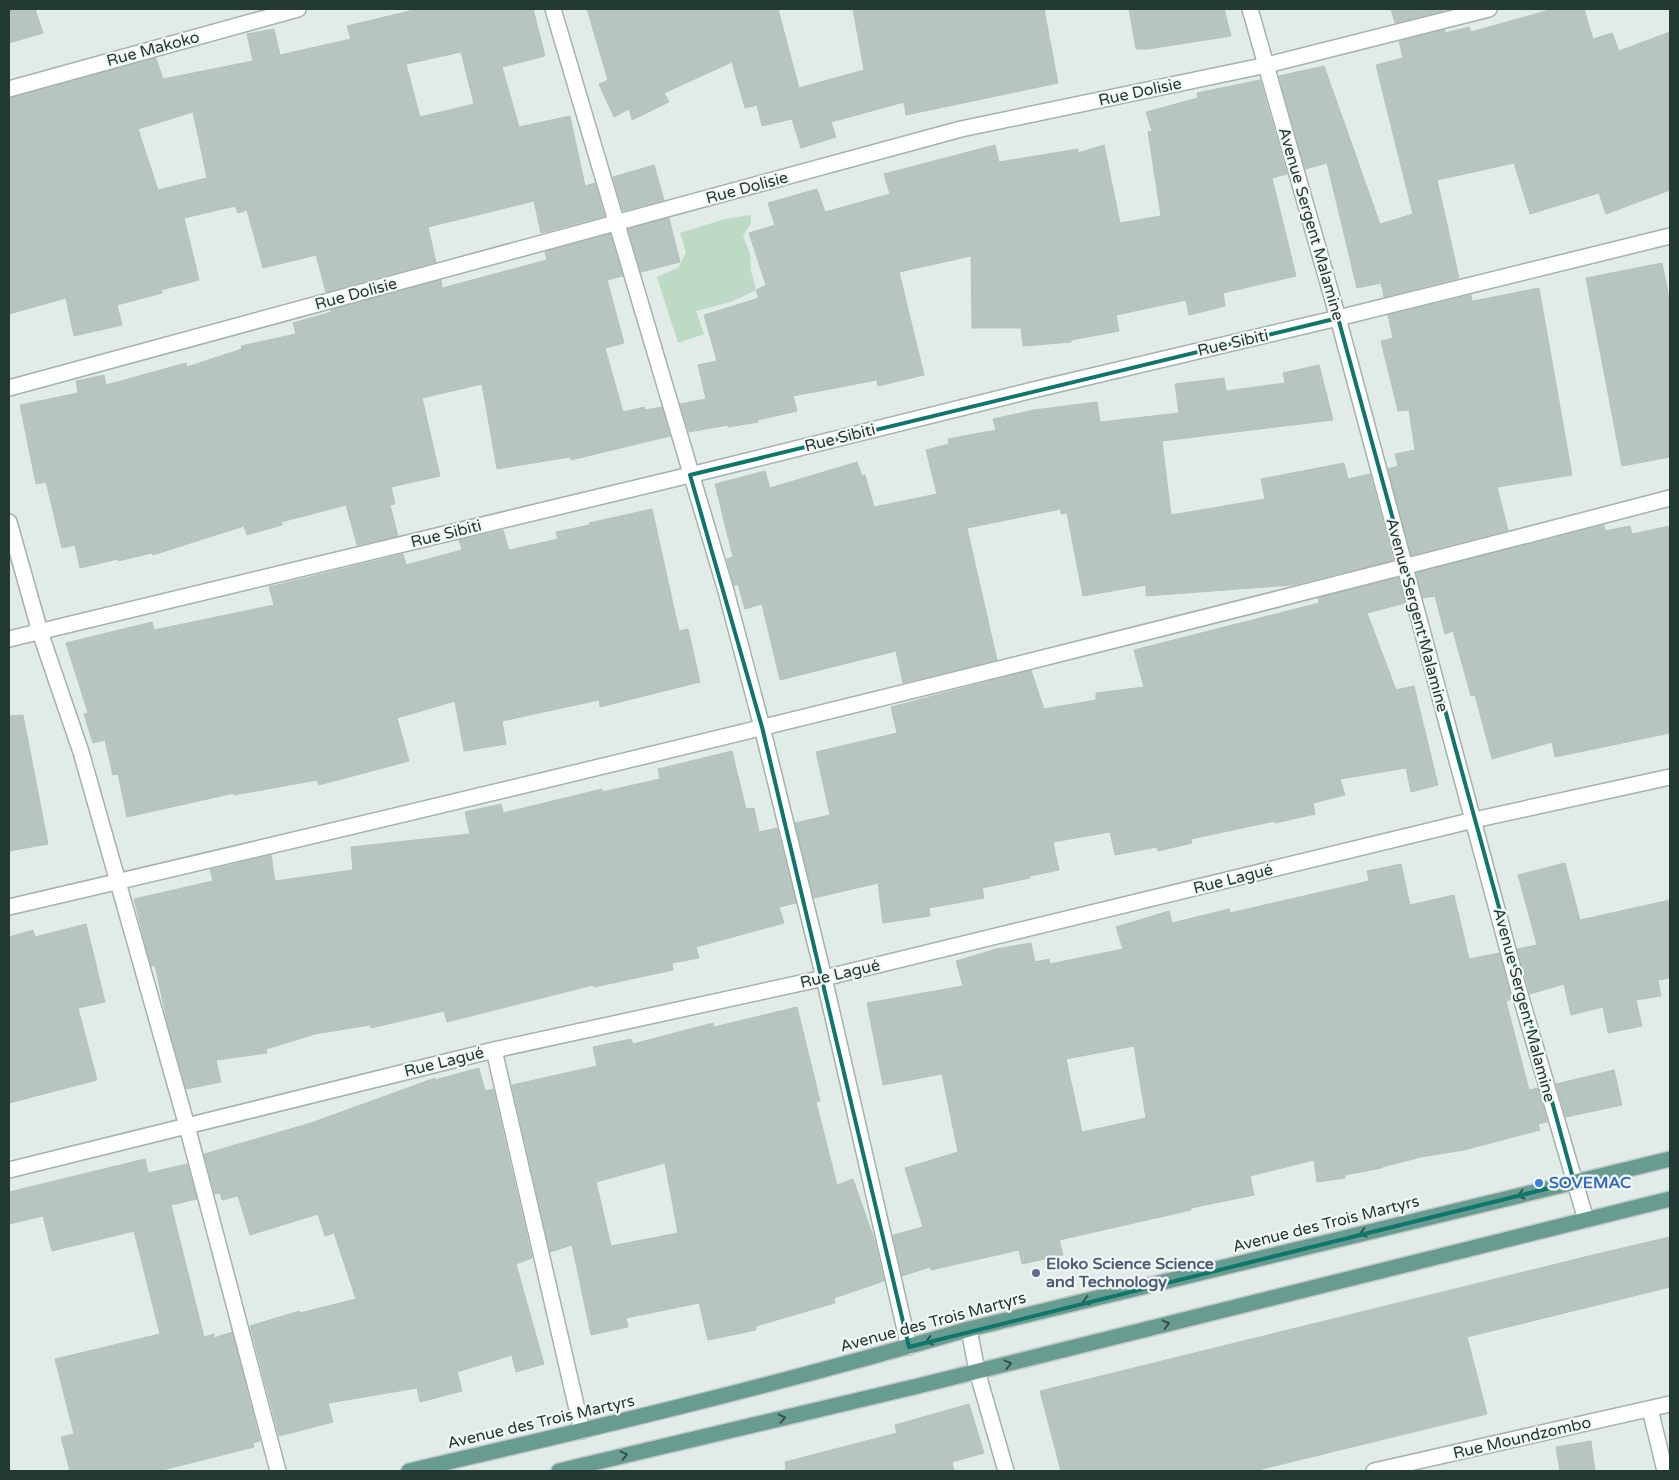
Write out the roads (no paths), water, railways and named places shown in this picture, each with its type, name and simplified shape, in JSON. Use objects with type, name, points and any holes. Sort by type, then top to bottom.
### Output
[{"type":"main road","name":"Avenue des Trois Martyrs","points":[[409,1471],[582,1431],[909,1347],[969,1329],[1670,1159]]},
{"type":"main road","points":[[560,1471],[602,1466],[1670,1199]]},
{"type":"street","name":"Rue Makoko","points":[[9,89],[298,9]]},
{"type":"street","points":[[553,9],[726,592],[762,727],[824,978],[909,1347]]},
{"type":"street","name":"Avenue Sergent Malamine","points":[[1250,9],[1338,318],[1519,991],[1586,1220]]},
{"type":"street","name":"Rue Dolisie","points":[[9,388],[961,130],[1267,65],[1489,9]]},
{"type":"street","name":"Rue Sibiti","points":[[9,639],[1670,236]]},
{"type":"street","points":[[9,907],[762,727],[1404,568],[1670,498]]},
{"type":"street","points":[[9,522],[40,632],[81,752],[118,882],[187,1126],[278,1471]]},
{"type":"street","name":"Rue Lagué","points":[[9,1170],[494,1050],[824,978],[1474,820],[1670,778]]},
{"type":"street","points":[[494,1050],[582,1431]]},
{"type":"street","points":[[969,1329],[977,1371],[1006,1471]]},
{"type":"street","name":"Rue Moundzombo","points":[[1374,1471],[1670,1404]]},
{"type":"street","points":[[1650,1409],[1666,1471]]},
{"type":"place","name":"SOVEMAC","points":[[1539,1183]]},
{"type":"place","name":"Eloko Science Science and Technology","points":[[1036,1273]]}]
